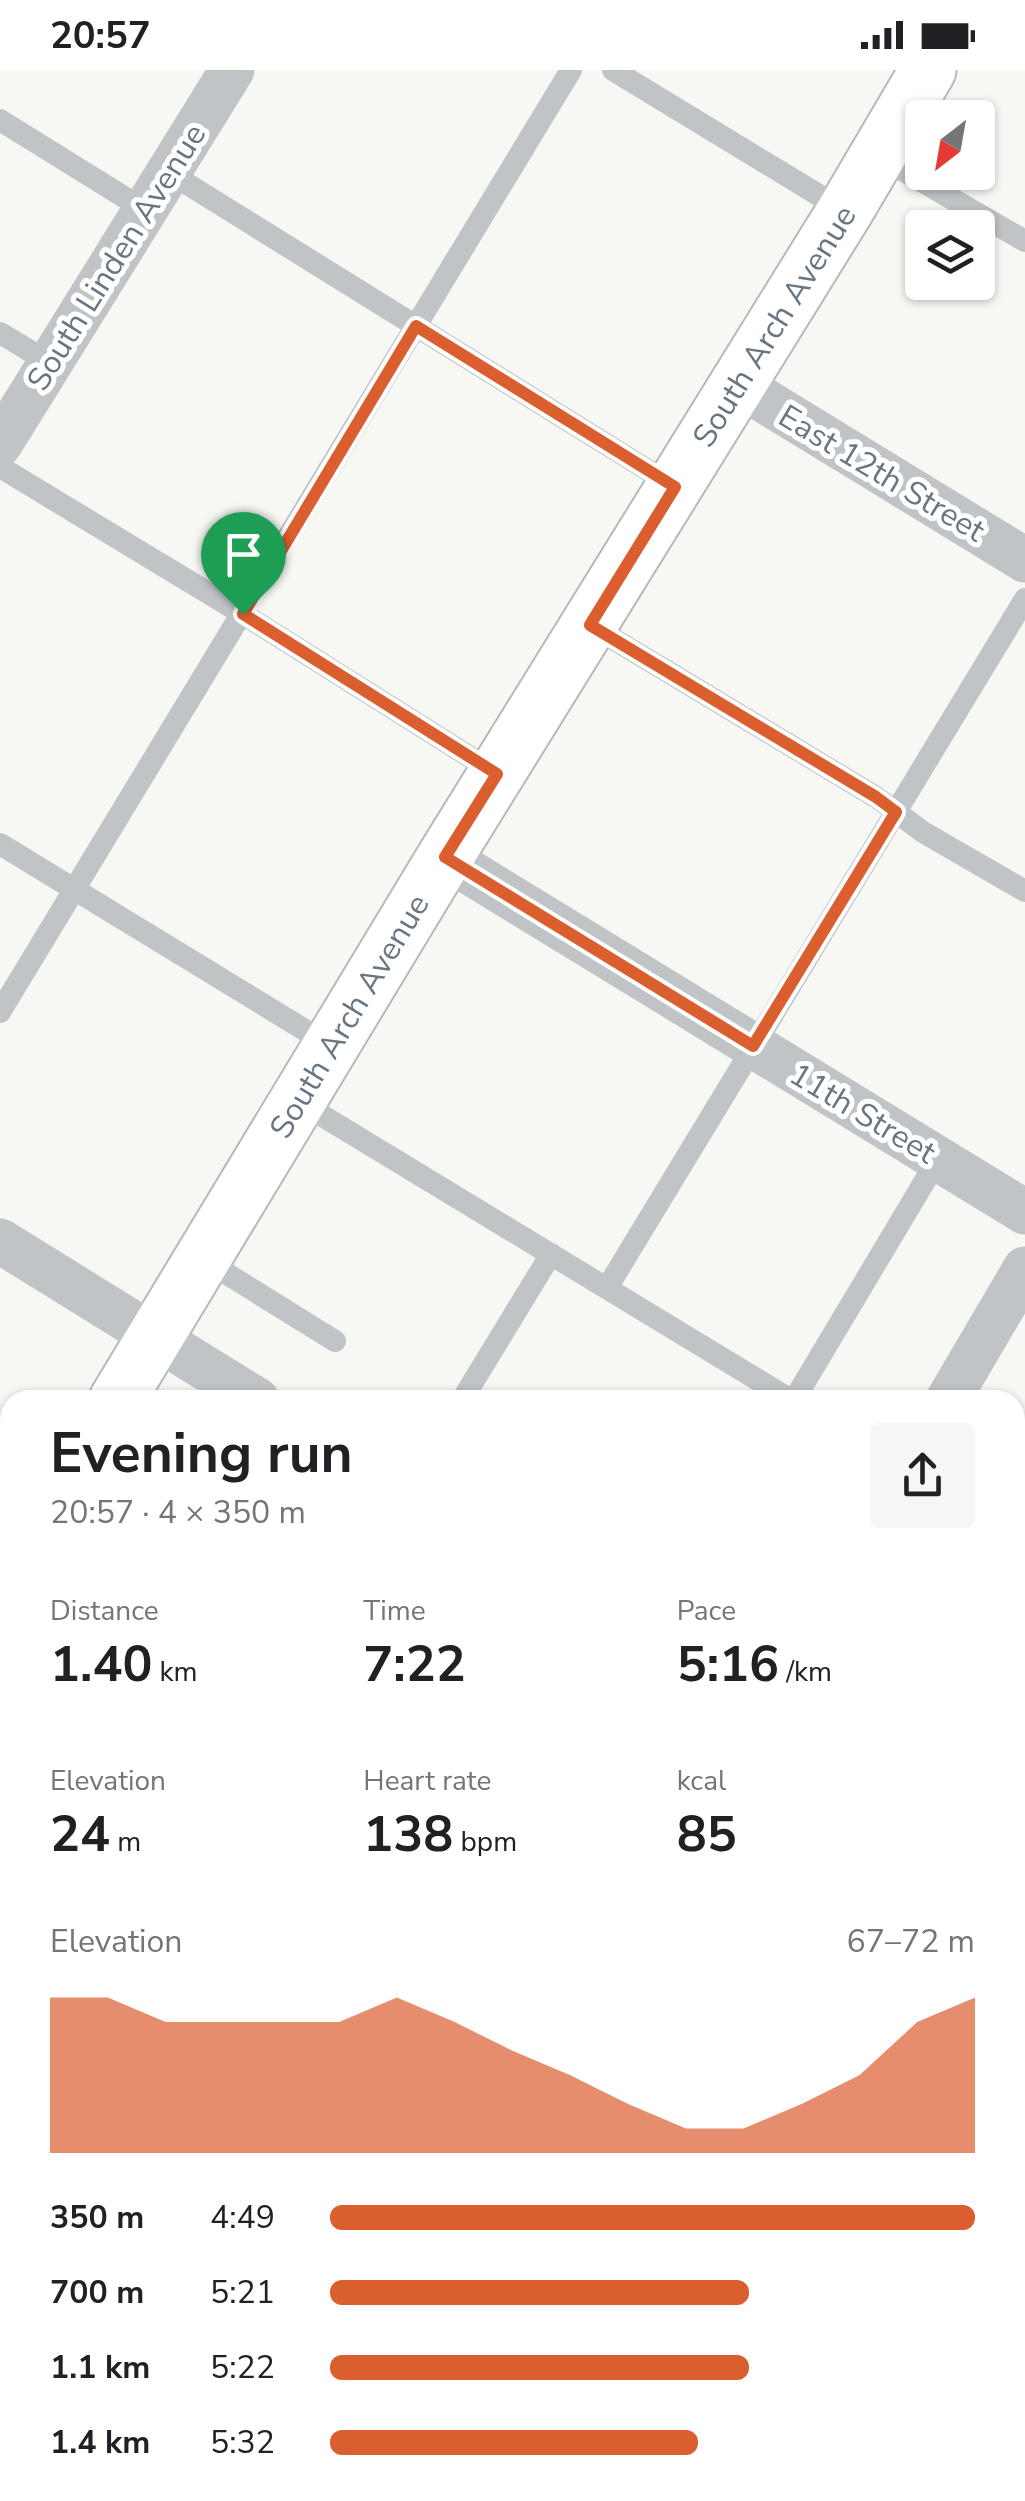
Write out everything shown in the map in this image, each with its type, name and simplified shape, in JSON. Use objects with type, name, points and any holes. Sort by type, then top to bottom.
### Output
[{"type":"street","name":"South Linden Avenue","points":[[0,444],[232,70]]},
{"type":"street","name":"South Arch Avenue","points":[[123,1390],[928,70]]},
{"type":"street","name":"East 12th Street","points":[[739,385],[1025,560]]},
{"type":"street","name":"11th Street","points":[[445,857],[1025,1212]]},
{"type":"street","points":[[0,1241],[240,1390]]},
{"type":"street","points":[[954,1390],[1025,1270]]},
{"type":"lane","points":[[0,1012],[571,70]]},
{"type":"lane","points":[[613,70],[845,211]]},
{"type":"lane","points":[[0,120],[145,210]]},
{"type":"lane","points":[[878,156],[1025,241]]},
{"type":"lane","points":[[168,172],[675,487]]},
{"type":"lane","points":[[0,332],[50,363]]},
{"type":"lane","points":[[0,467],[497,774]]},
{"type":"lane","points":[[607,1288],[1025,598]]},
{"type":"lane","points":[[590,625],[1025,891]]},
{"type":"lane","points":[[0,844],[331,1046]]},
{"type":"lane","points":[[298,1100],[776,1390]]},
{"type":"lane","points":[[799,1390],[938,1159]]},
{"type":"lane","points":[[468,1390],[551,1254]]},
{"type":"lane","points":[[203,1259],[336,1341]]},
{"type":"route","points":[[416,326],[675,487],[590,625],[896,812],[753,1046],[445,857],[497,774],[243,614],[416,326]]}]
